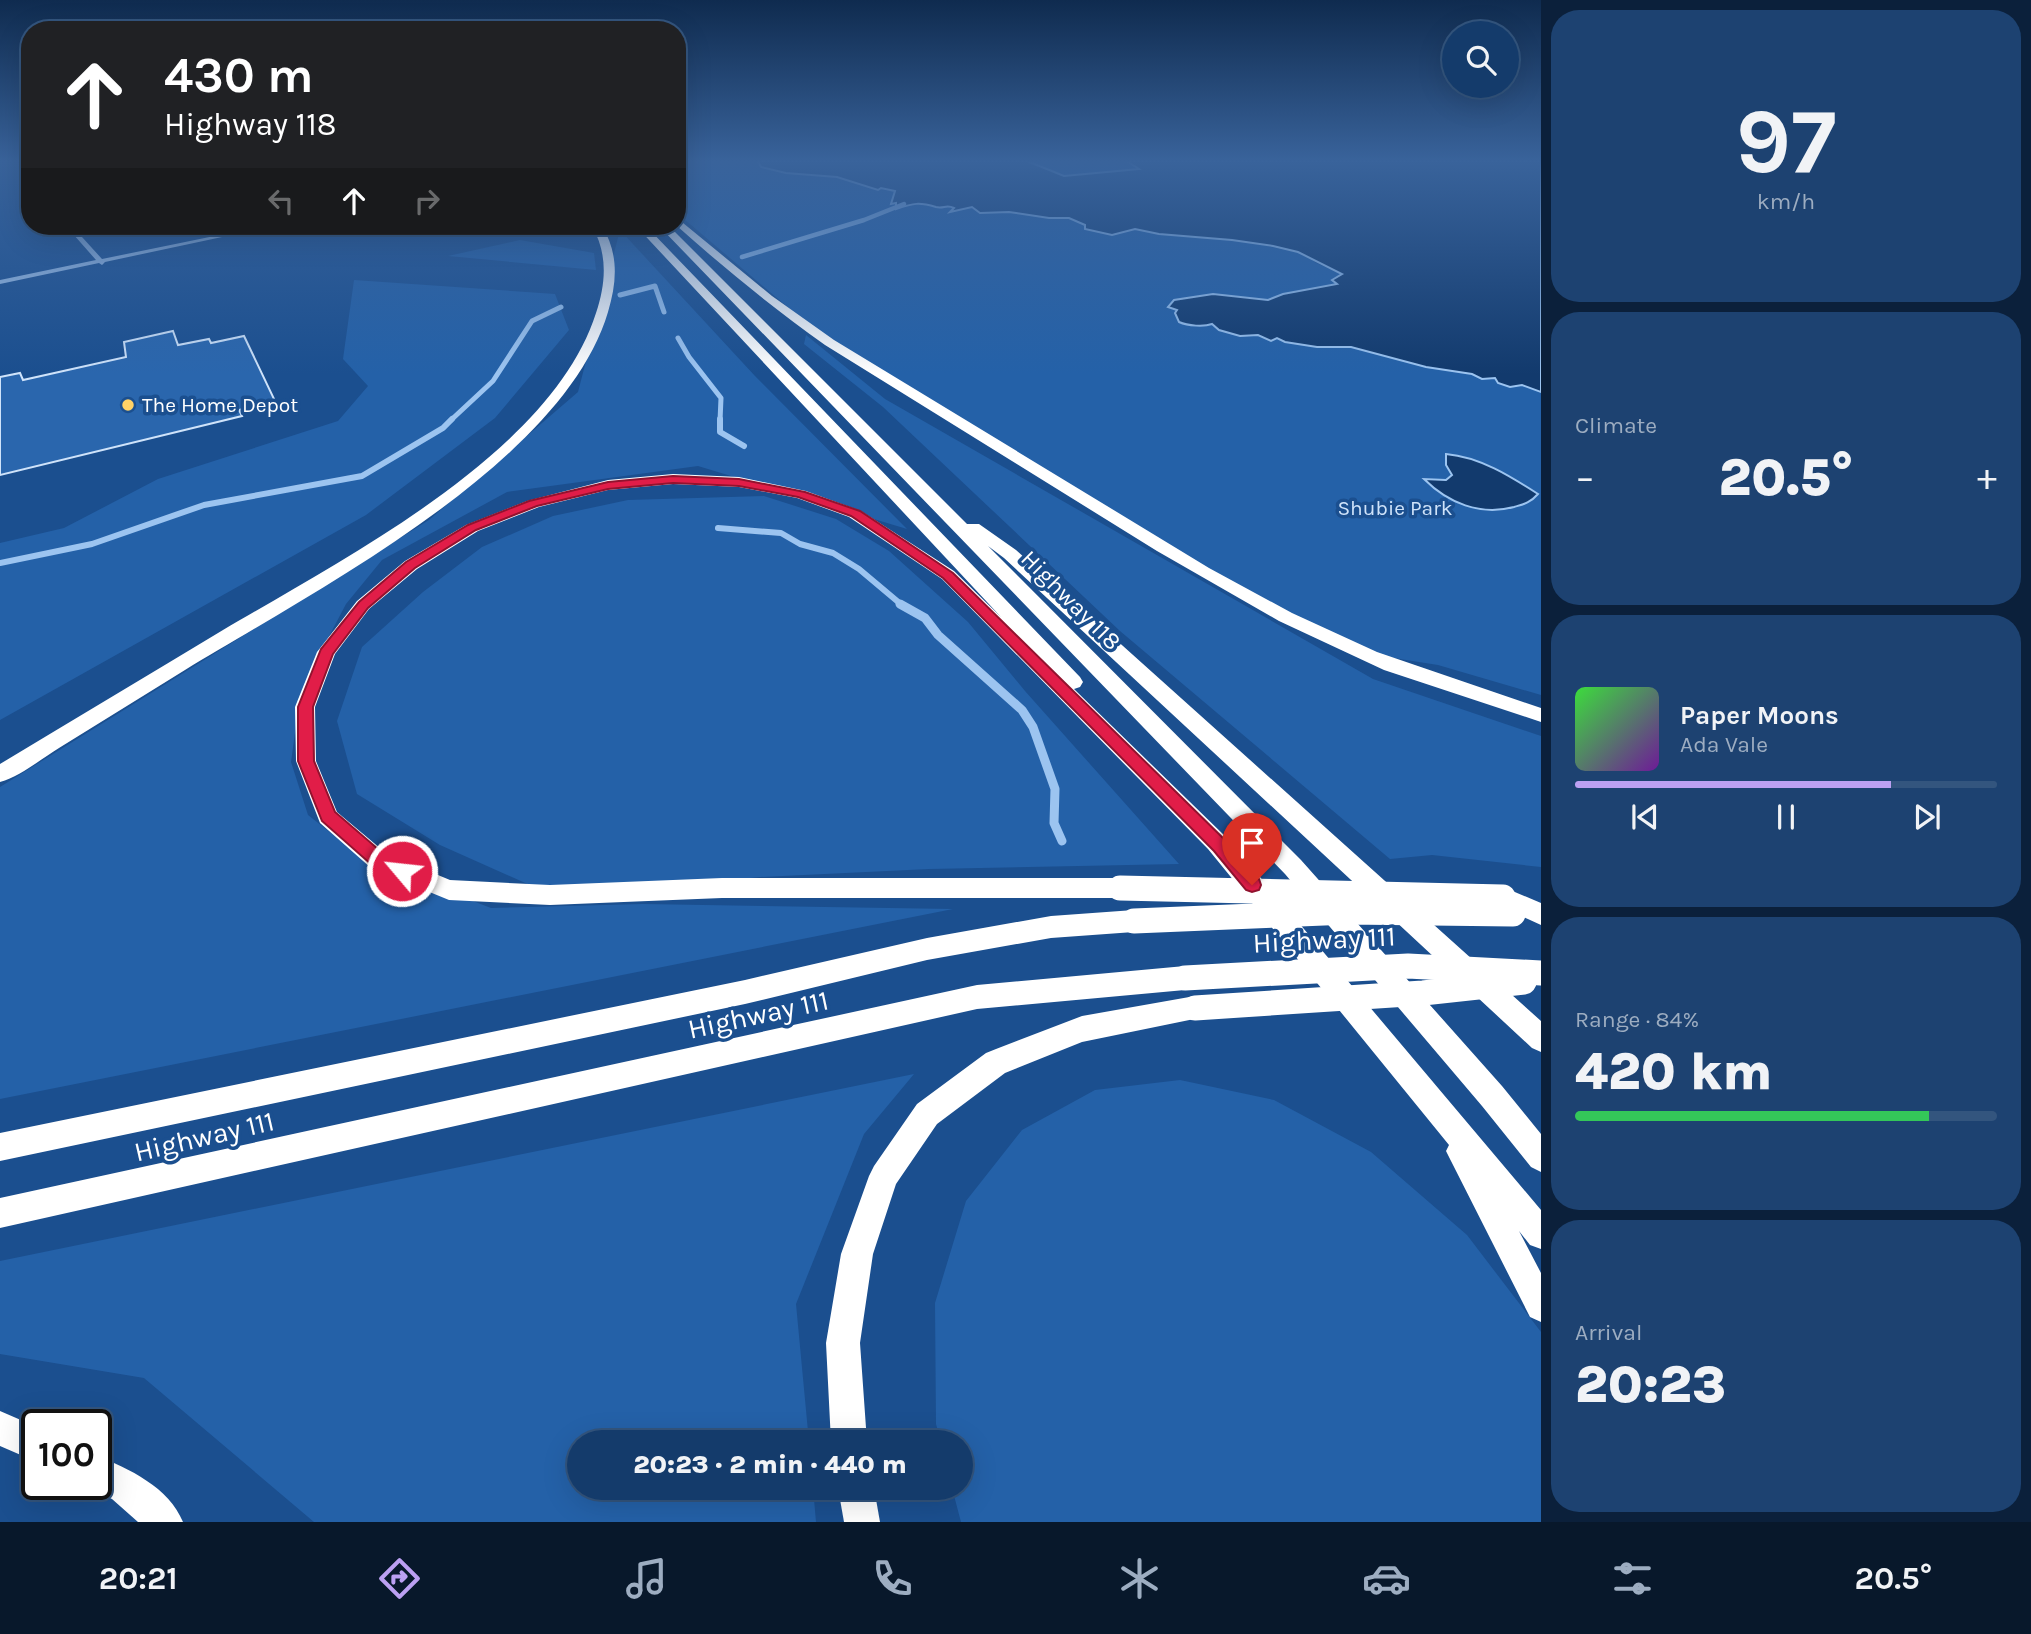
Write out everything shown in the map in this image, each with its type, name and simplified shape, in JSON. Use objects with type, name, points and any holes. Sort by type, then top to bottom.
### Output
[{"type":"highway","points":[[690,232],[788,313],[892,383],[1236,589],[1298,623],[1370,657],[1447,686],[1541,715]]},
{"type":"highway","points":[[0,774],[379,544],[438,503],[505,448],[558,392],[584,356],[604,315],[611,281],[608,253],[601,235]]},
{"type":"highway","points":[[637,235],[736,336],[775,381],[838,434]]},
{"type":"highway","points":[[650,235],[1060,667],[1220,846],[1541,1234]]},
{"type":"highway","name":"Highway 118","points":[[673,235],[1293,867],[1541,1157]]},
{"type":"highway","points":[[1220,846],[948,575],[855,514],[801,494],[739,482],[673,480],[608,485],[533,504],[472,528],[411,565],[363,605],[326,652],[305,707],[306,761],[328,817],[379,861],[449,890],[550,895],[722,888],[1120,888],[1508,905]]},
{"type":"highway","points":[[925,492],[1010,554],[1541,1039]]},
{"type":"highway","name":"Highway 111","points":[[0,1147],[745,992],[927,950],[1051,928],[1134,921],[1508,905],[1541,914]]},
{"type":"highway","name":"Highway 111","points":[[0,1213],[977,997],[1185,978],[1408,966],[1541,973]]},
{"type":"highway","points":[[848,1430],[842,1343],[857,1254],[884,1176],[927,1114],[996,1063],[1082,1029],[1195,1008],[1423,993],[1541,980]]},
{"type":"highway","points":[[1440,1112],[1541,1306]]},
{"type":"highway","points":[[0,1428],[21,1438]]},
{"type":"highway","points":[[112,1480],[125,1486],[165,1522]]},
{"type":"highway","points":[[858,1500],[862,1522]]},
{"type":"street","points":[[77,235],[102,263]]},
{"type":"street","points":[[0,282],[229,235]]},
{"type":"green space","name":"Shubie Park","points":[[699,232],[1150,232],[1238,240],[1305,254],[1316,263],[1342,274],[1339,284],[1272,301],[1200,297],[1173,309],[1208,324],[1251,335],[1359,347],[1541,390],[1541,695],[1438,665],[1368,654],[1257,605],[844,355]]},
{"type":"green space","points":[[619,235],[625,235],[755,376],[907,529],[698,466],[507,492],[382,560],[346,604],[299,704],[291,762],[308,815],[364,859],[491,908],[643,904],[953,909],[0,1099],[0,787],[429,520],[578,392]]},
{"type":"green space","points":[[520,240],[594,253],[596,270],[448,256]]},
{"type":"green space","points":[[354,280],[555,294],[569,330],[495,418],[366,515],[0,720],[0,543],[64,528],[158,479],[338,421],[368,386],[343,359]]},
{"type":"green space","points":[[806,335],[885,399],[1373,679],[1541,736],[1541,867],[1432,855],[1390,859],[1120,631],[883,407],[804,344]]},
{"type":"green space","points":[[764,496],[836,519],[889,551],[968,622],[1025,691],[1179,864],[929,869],[760,877],[645,889],[532,886],[440,845],[357,794],[337,721],[362,647],[423,592],[482,547],[553,516],[628,500]]},
{"type":"green space","points":[[914,1074],[864,1134],[796,1304],[808,1430],[567,1430],[567,1500],[814,1500],[816,1522],[314,1522],[144,1378],[0,1354],[0,1261]]},
{"type":"green space","points":[[1180,1080],[1274,1100],[1371,1152],[1467,1235],[1541,1332],[1541,1522],[961,1522],[955,1500],[973,1500],[973,1430],[938,1430],[935,1303],[966,1201],[1022,1130],[1095,1090]]},
{"type":"shaded area","points":[[1099,232],[1123,232],[1112,235]]},
{"type":"shaded area","points":[[1150,232],[1541,232],[1541,392],[1522,385],[1510,387],[1498,383],[1495,378],[1482,379],[1472,374],[1426,367],[1351,347],[1317,347],[1285,342],[1277,338],[1271,341],[1258,335],[1240,336],[1219,330],[1212,324],[1200,326],[1179,322],[1175,313],[1177,310],[1168,307],[1174,300],[1213,294],[1268,300],[1283,294],[1337,284],[1332,280],[1342,274],[1298,252],[1273,246]]},
{"type":"shaded area","points":[[1446,454],[1483,463],[1538,494],[1527,503],[1489,510],[1454,501],[1424,479],[1446,480],[1452,475],[1446,465]]},
{"type":"building","name":"The Home Depot","points":[[173,331],[178,345],[209,339],[211,343],[244,336],[275,401],[239,410],[242,416],[0,475],[0,377],[20,373],[23,380],[126,357],[124,342]]},
{"type":"waterway","points":[[742,257],[824,232]]},
{"type":"waterway","points":[[620,295],[655,286],[664,312]]},
{"type":"waterway","points":[[450,421],[493,381],[532,321],[561,307]]},
{"type":"waterway","points":[[678,338],[689,357],[721,398],[720,421]]},
{"type":"waterway","points":[[0,563],[92,544],[204,505],[362,476],[443,428],[450,421]]},
{"type":"waterway","points":[[720,421],[720,432],[744,446]]},
{"type":"waterway","points":[[718,528],[781,533],[800,544],[833,553],[859,569],[902,605]]},
{"type":"waterway","points":[[902,605],[925,618],[938,635],[1022,710],[1033,727],[1055,789],[1054,823],[1062,841]]},
{"type":"place","name":"The Home Depot","points":[[128,405]]},
{"type":"route","points":[[402,871],[379,861],[328,817],[306,761],[305,707],[326,652],[363,605],[411,565],[472,528],[533,504],[608,485],[673,480],[739,482],[801,494],[855,514],[948,575],[1220,846],[1252,885]]}]
